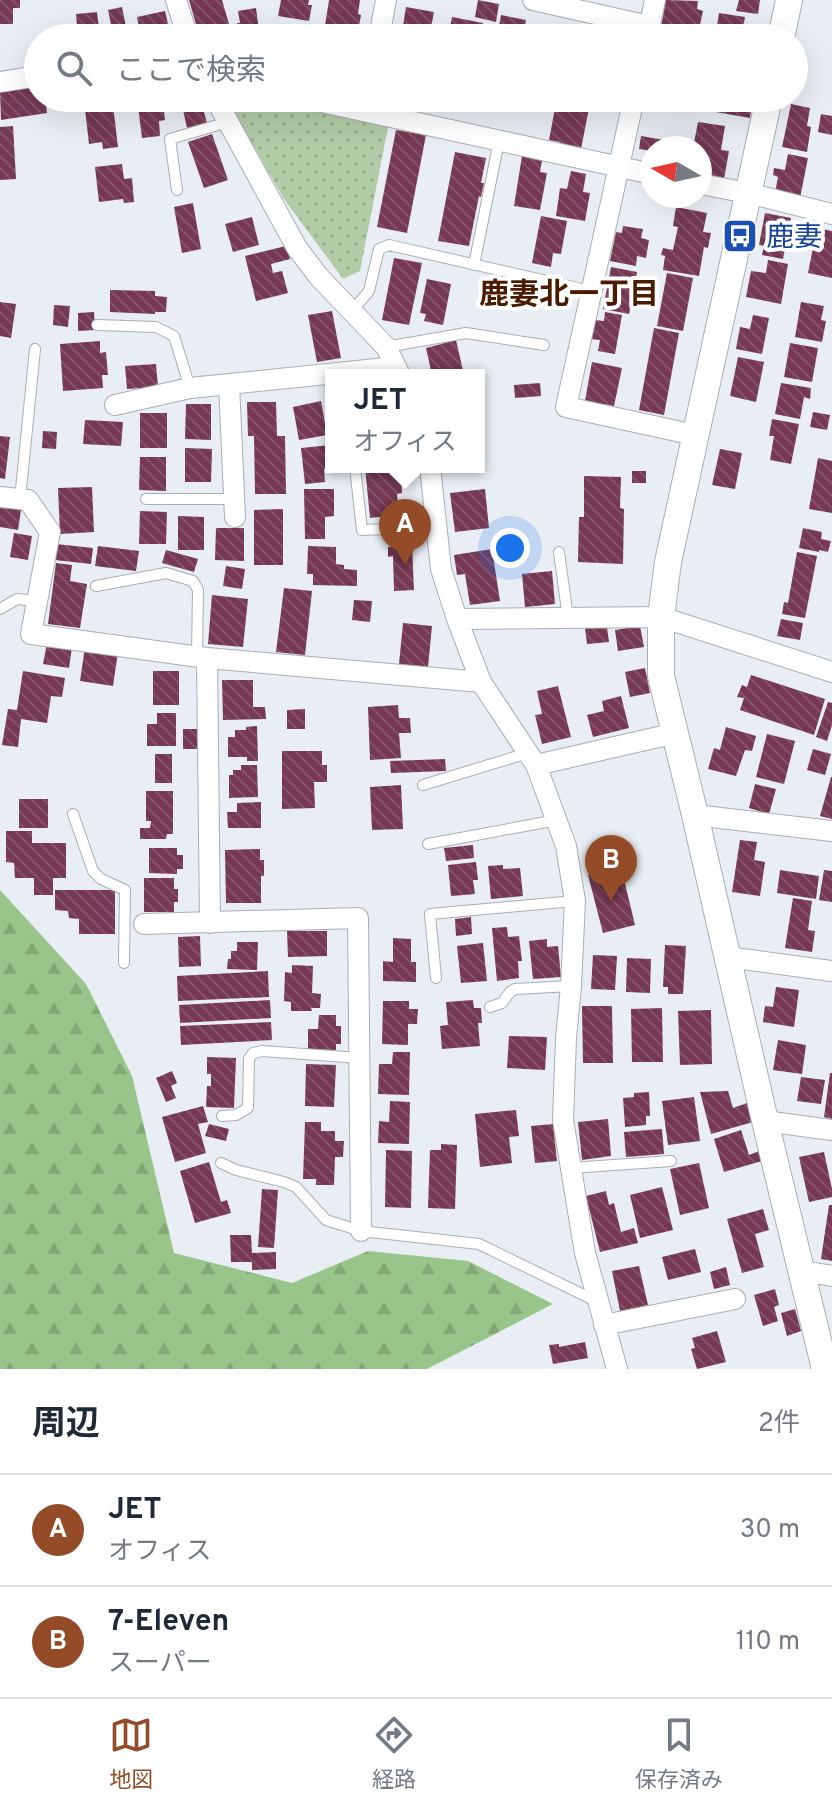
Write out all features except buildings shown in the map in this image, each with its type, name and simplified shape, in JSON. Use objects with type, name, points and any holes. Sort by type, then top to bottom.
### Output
[{"type":"street","points":[[176,0],[184,24]]},
{"type":"street","points":[[382,24],[386,0]]},
{"type":"street","points":[[533,0],[619,24]]},
{"type":"street","points":[[650,24],[655,0]]},
{"type":"street","points":[[784,24],[789,0]]},
{"type":"street","points":[[0,82],[24,78]]},
{"type":"street","points":[[223,112],[297,248],[319,277],[386,347],[397,369]]},
{"type":"street","points":[[392,112],[499,141],[640,172]]},
{"type":"street","points":[[631,112],[566,407],[695,435]]},
{"type":"street","points":[[766,112],[668,562],[661,617],[661,676],[825,1369]]},
{"type":"street","points":[[712,186],[832,214]]},
{"type":"street","points":[[115,405],[190,388],[325,377]]},
{"type":"street","points":[[229,384],[235,508]]},
{"type":"street","points":[[431,473],[441,569],[457,619],[481,682],[532,759],[566,846],[575,901],[563,1120],[585,1253],[617,1369]]},
{"type":"street","points":[[10,498],[28,500],[50,532],[31,634],[202,658],[481,682]]},
{"type":"street","points":[[457,619],[661,617],[832,672]]},
{"type":"street","points":[[202,658],[210,923]]},
{"type":"street","points":[[532,759],[676,733]]},
{"type":"street","points":[[695,815],[832,831]]},
{"type":"street","points":[[134,925],[358,918],[361,1231]]},
{"type":"street","points":[[727,957],[832,971]]},
{"type":"street","points":[[765,1121],[832,1130]]},
{"type":"street","points":[[802,1271],[832,1276]]},
{"type":"street","points":[[604,1325],[735,1299]]},
{"type":"lane","points":[[177,190],[170,139],[228,122]]},
{"type":"lane","points":[[474,265],[499,141]]},
{"type":"lane","points":[[352,311],[369,291],[379,249],[384,245],[591,291]]},
{"type":"lane","points":[[97,325],[156,327],[174,336],[190,388]]},
{"type":"lane","points":[[386,347],[466,333],[544,345]]},
{"type":"lane","points":[[10,498],[35,349]]},
{"type":"lane","points":[[356,473],[362,530],[436,527]]},
{"type":"lane","points":[[146,499],[235,508]]},
{"type":"lane","points":[[559,552],[568,618]]},
{"type":"lane","points":[[96,586],[166,573],[193,581],[198,590],[202,658]]},
{"type":"lane","points":[[0,609],[17,599],[37,601]]},
{"type":"lane","points":[[423,785],[532,759]]},
{"type":"lane","points":[[73,814],[93,871],[101,879],[125,890],[134,925],[124,963]]},
{"type":"lane","points":[[428,844],[557,820]]},
{"type":"lane","points":[[436,978],[430,914],[575,901]]},
{"type":"lane","points":[[490,1007],[502,1003],[515,989],[571,986]]},
{"type":"lane","points":[[222,1116],[236,1115],[248,1108],[249,1059],[253,1053],[262,1051],[360,1058]]},
{"type":"lane","points":[[571,1168],[671,1161]]},
{"type":"lane","points":[[221,1163],[296,1187],[326,1220],[361,1231],[479,1244],[598,1302]]},
{"type":"green space","points":[[234,112],[321,112],[388,127],[360,271],[343,279],[284,199]]},
{"type":"green space","points":[[0,890],[86,984],[132,1076],[174,1253],[292,1283],[368,1251],[468,1261],[553,1304],[427,1369],[0,1369]]},
{"type":"place","name":"鹿妻","points":[[740,236]]},
{"type":"place","name":"JET","points":[[405,565]]},
{"type":"place","name":"7-Eleven","points":[[611,901]]},
{"type":"district","name":"鹿妻北一丁目","points":[[569,294]]}]
